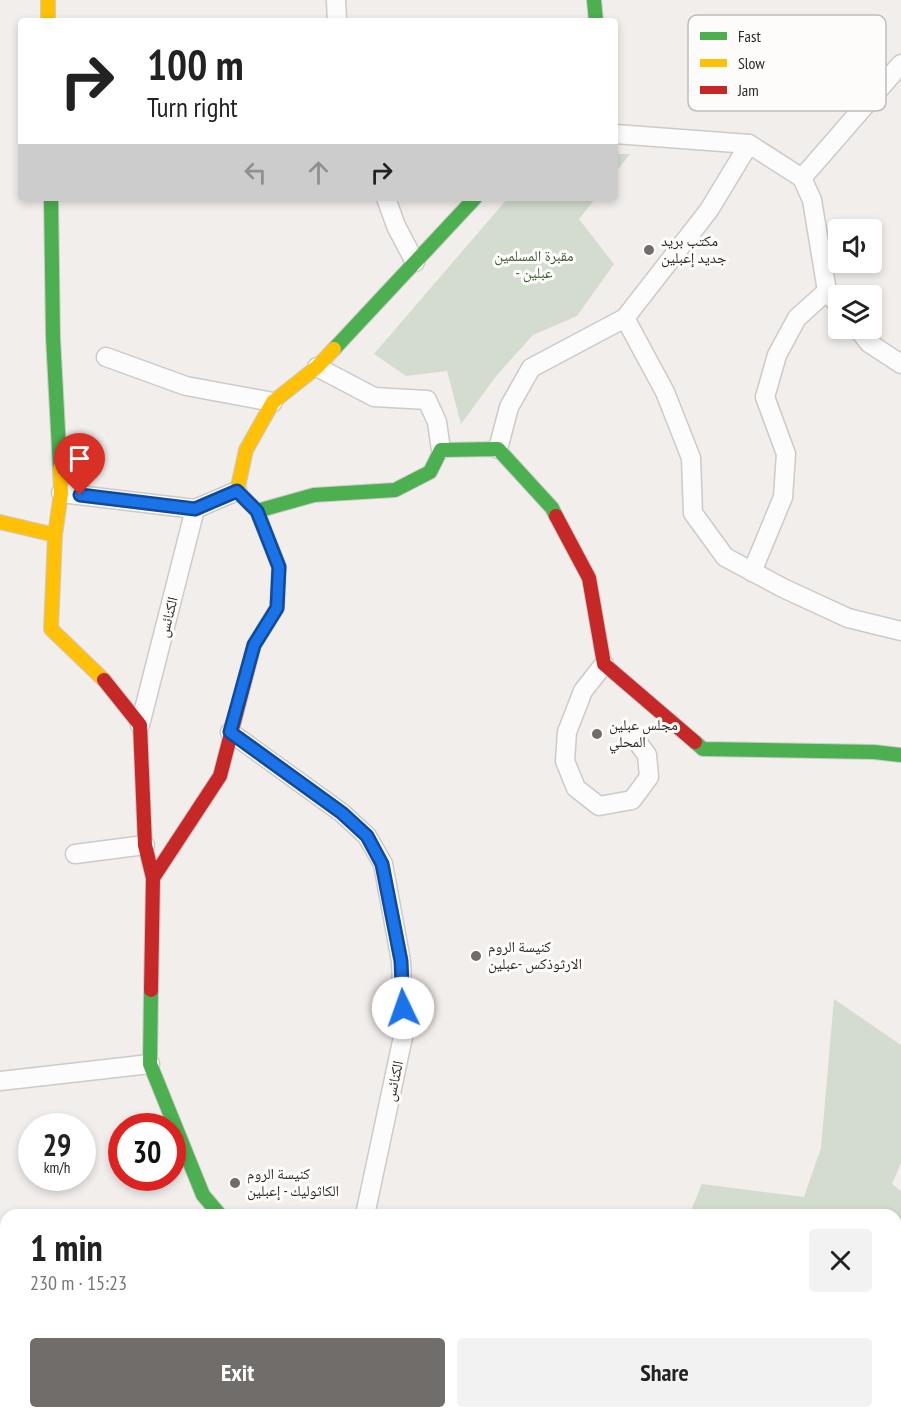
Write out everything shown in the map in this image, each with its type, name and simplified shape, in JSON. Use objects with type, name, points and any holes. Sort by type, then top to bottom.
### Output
[{"type":"street","points":[[48,0],[48,18]]},
{"type":"street","points":[[336,0],[337,18]]},
{"type":"street","points":[[594,0],[596,18]]},
{"type":"street","points":[[886,81],[901,64]]},
{"type":"street","points":[[802,178],[860,111]]},
{"type":"street","points":[[618,134],[749,144],[802,178],[812,200],[830,285]]},
{"type":"street","points":[[498,449],[509,407],[531,368],[625,318],[709,210],[749,144]]},
{"type":"street","points":[[51,201],[53,338],[61,493],[55,535],[51,629],[111,686],[140,725],[146,845],[153,878],[150,1064],[203,1195],[215,1209]]},
{"type":"street","points":[[387,201],[396,226],[416,262]]},
{"type":"street","points":[[237,491],[246,450],[273,402],[317,367],[471,201]]},
{"type":"street","points":[[752,572],[783,497],[786,454],[765,397],[777,355],[797,318],[828,301]]},
{"type":"street","points":[[625,318],[665,392],[691,458],[693,513],[725,557],[848,618],[901,631]]},
{"type":"street","points":[[866,339],[901,364]]},
{"type":"street","points":[[106,357],[186,386],[273,402]]},
{"type":"street","points":[[257,511],[314,495],[395,490],[430,472],[441,450],[437,422],[427,400],[374,397],[317,367]]},
{"type":"street","points":[[441,450],[498,449],[552,508],[589,578],[604,664],[703,749],[874,752],[901,755]]},
{"type":"street","points":[[61,493],[195,509],[237,491]]},
{"type":"street","points":[[153,878],[220,776],[254,645],[277,608],[279,567],[257,511],[237,491]]},
{"type":"street","name":"الكنائس","points":[[140,725],[195,509]]},
{"type":"street","points":[[0,522],[55,535]]},
{"type":"street","points":[[604,664],[583,691],[567,732],[565,761],[576,788],[598,806],[632,800],[649,777],[647,755],[633,736]]},
{"type":"street","name":"الكنائس","points":[[230,732],[342,813],[367,836],[382,864],[401,961],[404,1032],[366,1209]]},
{"type":"street","points":[[75,854],[146,845]]},
{"type":"street","points":[[0,1080],[150,1064]]},
{"type":"green space","points":[[618,154],[630,154],[618,169]]},
{"type":"green space","name":"مقبرة المسلمين - عبلين","points":[[505,201],[594,201],[579,219],[614,264],[577,316],[533,335],[497,375],[461,424],[447,371],[406,376],[374,354]]},
{"type":"green space","points":[[834,999],[901,1045],[901,1163],[892,1184],[901,1191],[901,1209],[692,1209],[702,1184],[804,1197],[821,1148]]},
{"type":"traffic: fast","points":[[594,0],[596,18]]},
{"type":"traffic: fast","points":[[51,201],[53,337],[60,468]]},
{"type":"traffic: fast","points":[[334,349],[472,201]]},
{"type":"traffic: fast","points":[[257,511],[314,495],[395,490],[430,472],[441,450],[498,449],[552,508],[556,516]]},
{"type":"traffic: fast","points":[[695,742],[703,749],[874,752],[901,755]]},
{"type":"traffic: fast","points":[[151,990],[150,1064],[203,1195],[215,1209]]},
{"type":"traffic: slow","points":[[48,0],[48,18]]},
{"type":"traffic: slow","points":[[279,567],[257,511],[237,491],[246,450],[273,402],[317,367],[334,349]]},
{"type":"traffic: slow","points":[[60,468],[61,493],[55,535],[51,629],[104,680]]},
{"type":"traffic: slow","points":[[0,522],[55,535]]},
{"type":"traffic: jam","points":[[556,516],[589,578],[604,664],[695,742]]},
{"type":"traffic: jam","points":[[151,990],[153,878],[220,776],[254,645],[277,608],[279,567]]},
{"type":"traffic: jam","points":[[104,680],[140,725],[145,845],[153,878]]},
{"type":"place","name":"مكتب بريد جديد إعبلين","points":[[649,250]]},
{"type":"place","name":"مجلس عبلين المحلي","points":[[597,734]]},
{"type":"place","name":"كنيسة الروم الارثوذكس -عبلين","points":[[476,956]]},
{"type":"place","name":"كنيسة الروم الكاثوليك - إعبلين","points":[[235,1183]]},
{"type":"route","points":[[80,495],[195,509],[237,491],[257,511],[279,567],[277,608],[254,645],[230,732],[342,813],[367,836],[382,864],[401,961],[403,1008]]}]
